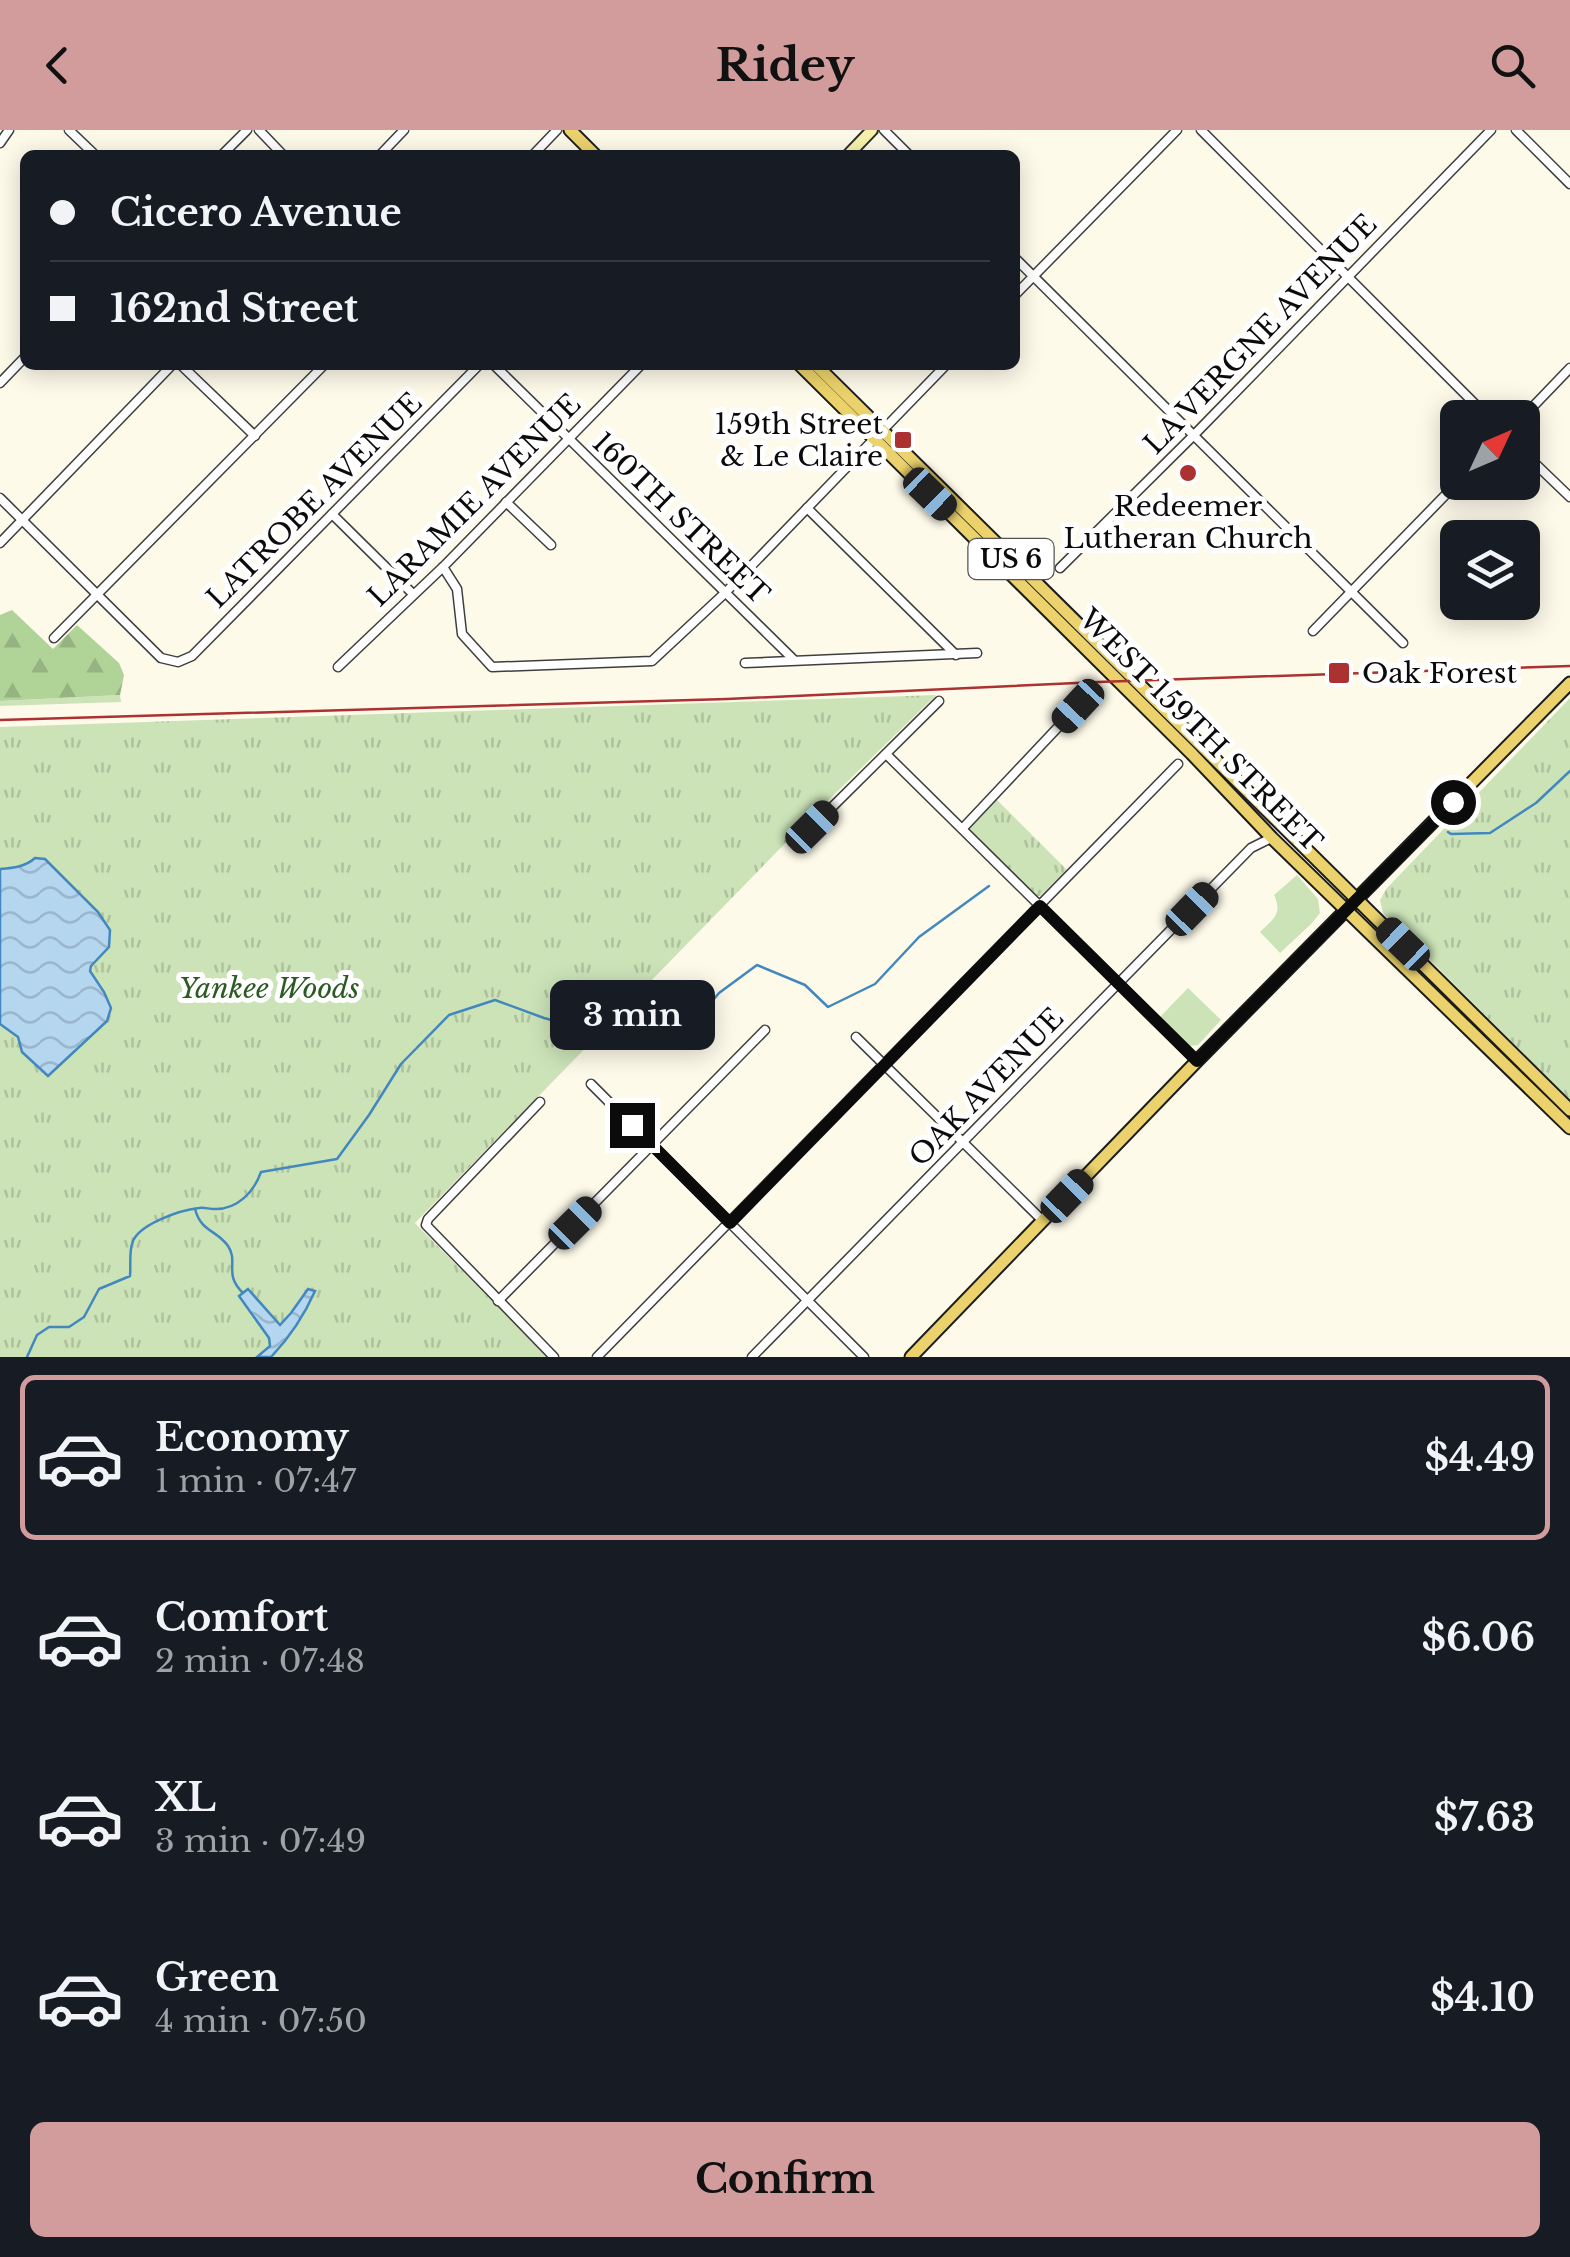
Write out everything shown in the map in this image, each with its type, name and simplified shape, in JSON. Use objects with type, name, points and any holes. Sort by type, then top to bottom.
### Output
[{"type":"main road","points":[[570,130],[590,150]]},
{"type":"main road","name":"WEST 159TH STREET","points":[[806,370],[878,435],[1570,1110]]},
{"type":"main road","name":"WEST 159TH STREET","points":[[820,370],[878,435],[1272,838],[1570,1128]]},
{"type":"main road","points":[[911,1357],[1570,683]]},
{"type":"street","points":[[0,143],[8,130]]},
{"type":"street","points":[[69,130],[90,150]]},
{"type":"street","points":[[227,150],[247,130]]},
{"type":"street","points":[[259,130],[278,150]]},
{"type":"street","points":[[385,150],[404,130]]},
{"type":"street","points":[[538,150],[557,130]]},
{"type":"street","points":[[853,150],[872,130]]},
{"type":"street","points":[[884,130],[904,150]]},
{"type":"street","points":[[1020,290],[1177,130]]},
{"type":"street","points":[[1200,130],[1470,400]]},
{"type":"street","name":"LA VERGNE AVENUE","points":[[1060,568],[1491,130]]},
{"type":"street","points":[[1516,130],[1570,184]]},
{"type":"street","points":[[1020,263],[1402,643]]},
{"type":"street","points":[[0,383],[20,362]]},
{"type":"street","points":[[1539,400],[1570,368]]},
{"type":"street","points":[[0,543],[167,370]]},
{"type":"street","points":[[186,370],[255,436]]},
{"type":"street","points":[[54,638],[319,370]]},
{"type":"street","name":"LATROBE AVENUE","points":[[96,595],[161,658],[178,662],[192,656],[475,370]]},
{"type":"street","name":"160TH STREET","points":[[499,370],[794,660]]},
{"type":"street","name":"LARAMIE AVENUE","points":[[338,667],[636,370]]},
{"type":"street","points":[[443,566],[457,589],[462,634],[492,668],[652,661],[725,593],[941,370]]},
{"type":"street","points":[[1540,468],[1570,497]]},
{"type":"street","points":[[0,498],[96,595]]},
{"type":"street","points":[[1313,631],[1440,500]]},
{"type":"street","points":[[506,502],[550,546]]},
{"type":"street","points":[[807,508],[956,655]]},
{"type":"street","points":[[332,514],[413,594]]},
{"type":"street","points":[[745,663],[977,653]]},
{"type":"street","points":[[812,827],[939,701]]},
{"type":"street","points":[[962,828],[1078,706]]},
{"type":"street","points":[[886,754],[1197,1061]]},
{"type":"street","points":[[597,1357],[1178,764]]},
{"type":"street","name":"OAK AVENUE","points":[[1250,848],[1260,825]]},
{"type":"street","name":"OAK AVENUE","points":[[752,1357],[1250,848],[1272,838]]},
{"type":"street","points":[[498,1301],[764,1030]]},
{"type":"street","points":[[856,1037],[1043,1220]]},
{"type":"street","points":[[591,1084],[864,1357]]},
{"type":"street","points":[[540,1102],[428,1219],[426,1226],[554,1357]]},
{"type":"green space","points":[[12,610],[53,649],[77,625],[119,663],[124,675],[120,695],[0,701],[0,615]]},
{"type":"green space","points":[[120,695],[121,702],[0,706],[0,701]]},
{"type":"green space","name":"Yankee Woods","points":[[936,695],[800,828],[415,1223],[547,1357],[0,1357],[0,727]]},
{"type":"green space","points":[[1570,698],[1570,1100],[1383,913],[1380,900],[1387,888]]},
{"type":"green space","points":[[994,797],[1067,870],[1040,896],[971,832],[969,825]]},
{"type":"green space","points":[[1297,875],[1318,899],[1320,913],[1280,953],[1260,932],[1277,912],[1274,895]]},
{"type":"green space","points":[[1188,988],[1221,1020],[1198,1045],[1190,1046],[1160,1017]]},
{"type":"water","points":[[35,858],[45,859],[98,912],[110,930],[109,947],[90,971],[111,1008],[107,1021],[48,1076],[22,1052],[18,1037],[0,1024],[0,869],[23,865]]},
{"type":"water","points":[[248,1289],[280,1325],[308,1289],[315,1291],[296,1326],[271,1357],[257,1357],[270,1346],[269,1338],[239,1296]]},
{"type":"waterway","points":[[1448,832],[1490,833],[1536,803],[1570,771]]},
{"type":"waterway","points":[[27,1357],[37,1335],[49,1327],[69,1327],[84,1317],[99,1289],[130,1276],[132,1244],[150,1225],[191,1209],[222,1209],[237,1203],[249,1193],[261,1172],[337,1159],[401,1064],[449,1015],[495,1000],[544,1018],[639,1043],[677,1043],[719,993],[757,965],[805,985],[828,1007],[875,984],[919,937],[989,886]]},
{"type":"waterway","points":[[195,1209],[205,1227],[228,1246],[232,1274],[243,1293]]},
{"type":"railway","points":[[0,720],[727,699],[1570,666]]},
{"type":"place","name":"159th Street & Le Claire","points":[[903,440]]},
{"type":"place","name":"Redeemer Lutheran Church","points":[[1188,473]]},
{"type":"place","name":"Oak Forest","points":[[1339,673]]},
{"type":"route","points":[[632,1125],[730,1223],[1040,906],[1197,1061],[1453,802]]}]
